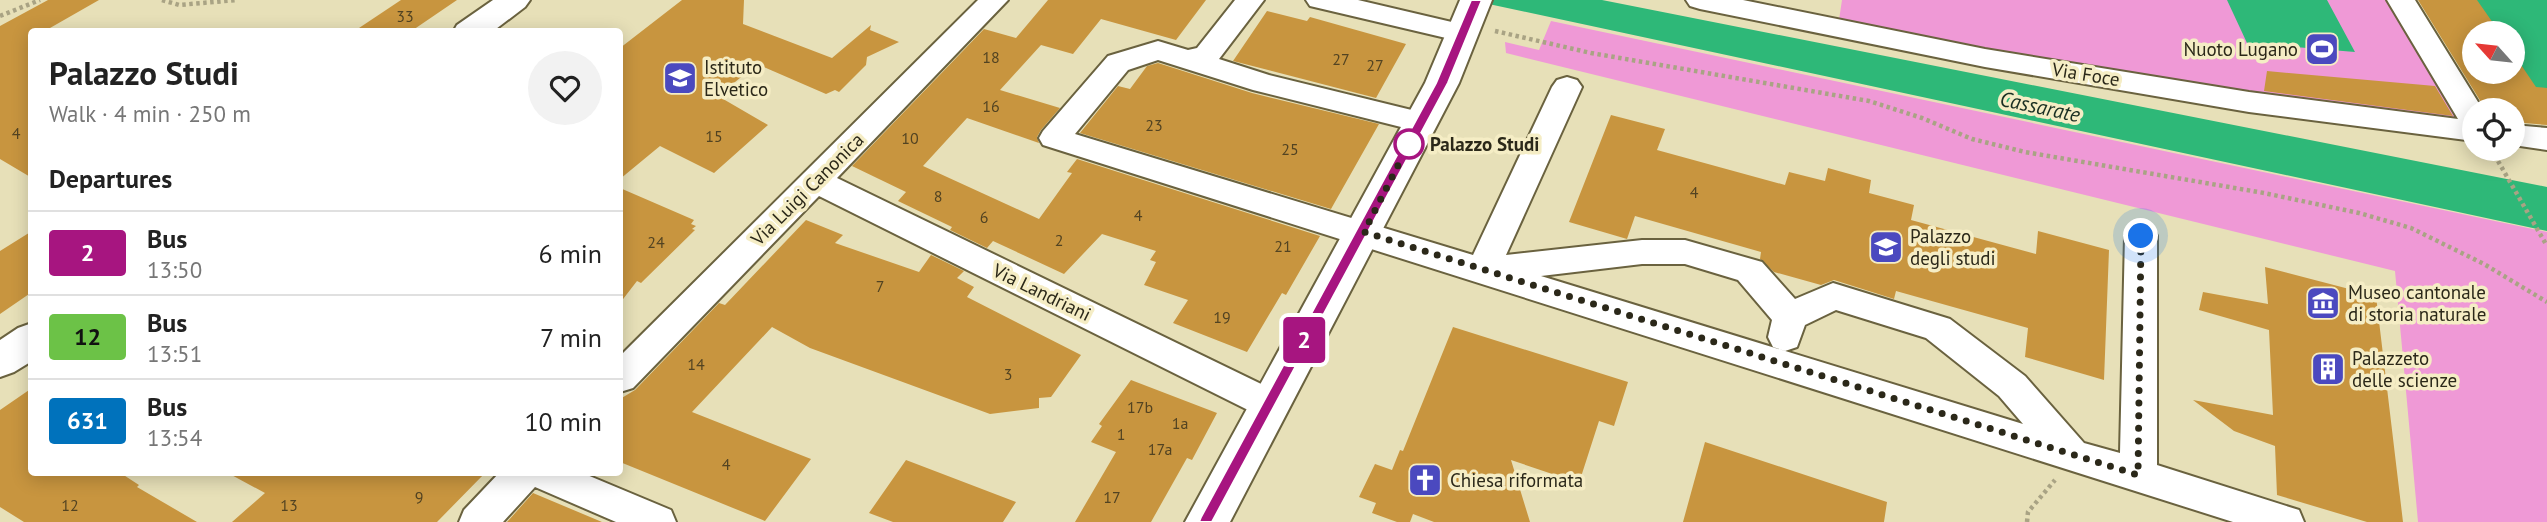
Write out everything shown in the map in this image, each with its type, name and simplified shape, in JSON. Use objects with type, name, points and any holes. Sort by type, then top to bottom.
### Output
[{"type":"main road","points":[[475,28],[514,0]]},
{"type":"main road","points":[[1207,522],[1442,83],[1470,16]]},
{"type":"main road","points":[[0,362],[28,342]]},
{"type":"street","name":"Via Luigi Canonica","points":[[623,374],[993,0]]},
{"type":"street","points":[[1192,58],[1206,57],[1250,0]]},
{"type":"street","points":[[1320,0],[1470,16]]},
{"type":"street","name":"Via Foce","points":[[1700,0],[2011,62],[2249,102],[2462,129]]},
{"type":"street","points":[[2401,0],[2462,100]]},
{"type":"street","points":[[1421,122],[1263,83],[1192,58],[1158,50],[1118,63],[1054,138],[1364,232],[2285,522]]},
{"type":"street","points":[[1482,270],[1567,87]]},
{"type":"street","points":[[2525,136],[2547,139]]},
{"type":"street","name":"Via Landriani","points":[[815,181],[1269,404]]},
{"type":"street","points":[[2138,475],[2141,236]]},
{"type":"street","points":[[1482,270],[1642,252],[1685,252],[1750,271],[1790,317]]},
{"type":"street","points":[[1790,317],[1833,296],[1938,328],[2012,386],[2075,457]]},
{"type":"street","points":[[1779,363],[1790,317]]},
{"type":"street","points":[[478,522],[521,476]]},
{"type":"street","points":[[548,476],[657,522]]},
{"type":"path","points":[[0,16],[40,0]]},
{"type":"path","points":[[163,0],[178,5],[237,0]]},
{"type":"path","points":[[1470,16],[1591,53],[1869,101],[1922,118],[1972,139],[2025,152],[2264,193],[2359,213],[2411,228],[2484,264],[2547,302]]},
{"type":"path","points":[[2497,161],[2547,246]]},
{"type":"path","points":[[2028,522],[2028,512],[2075,457]]},
{"type":"shaded area","points":[[1842,0],[2394,0],[2462,116],[2462,121],[2242,98],[1989,53],[1839,20]]},
{"type":"shaded area","points":[[1551,21],[2547,232],[2547,522],[2418,522],[2395,271],[1506,53],[1505,42],[1539,50]]},
{"type":"water","name":"Cassarate","points":[[1470,0],[1602,0],[2547,187],[2547,231]]},
{"type":"water","points":[[2227,0],[2327,0],[2355,52],[2247,43]]},
{"type":"water","points":[[2434,0],[2547,0],[2547,116],[2525,113],[2525,98],[2497,98],[2488,84],[2525,84],[2525,21],[2462,21],[2462,44]]},
{"type":"building","points":[[48,0],[99,0],[50,28],[28,28],[28,176],[0,159],[0,26]]},
{"type":"building","points":[[401,0],[457,0],[416,28],[359,28]]},
{"type":"building","name":"Istituto Elvetico","points":[[682,0],[744,0],[743,24],[832,58],[871,25],[870,30],[899,42],[867,57],[866,65],[839,92],[835,90],[826,94],[757,64],[718,96],[768,125],[714,173],[660,146],[623,177],[623,46]]},
{"type":"building","points":[[1048,0],[1206,0],[1176,40],[1101,19],[1073,54],[1041,45],[1000,90],[1060,108],[1041,130],[1037,137],[1039,143],[967,118],[923,166],[1039,219],[1072,173],[1067,172],[1077,159],[1320,236],[1286,295],[1282,293],[1247,352],[1173,323],[1188,300],[1144,285],[1156,262],[1150,260],[1156,251],[1102,234],[1064,274],[993,241],[987,248],[950,230],[952,227],[898,201],[906,192],[852,166],[984,29],[1016,38]]},
{"type":"building","points":[[2418,0],[2477,0],[2492,21],[2462,21],[2462,71]]},
{"type":"building","points":[[1267,11],[1307,21],[1310,17],[1406,44],[1376,98],[1233,61]]},
{"type":"building","points":[[1158,63],[1252,93],[1379,124],[1331,209],[1080,133],[1118,86],[1130,89],[1147,66]]},
{"type":"building","points":[[2267,71],[2435,86],[2453,116],[2264,91]]},
{"type":"building","points":[[2525,71],[2536,87],[2547,88],[2547,125],[2525,123],[2525,98],[2479,98],[2470,84],[2525,84]]},
{"type":"building","name":"Palazzo degli studi","points":[[1611,115],[1665,129],[1657,150],[1785,185],[1789,172],[1825,181],[1828,168],[1871,180],[1869,193],[1914,205],[1911,220],[2036,254],[2038,231],[2109,250],[2104,380],[2025,357],[2028,328],[1896,291],[1894,299],[1834,280],[1821,285],[1774,272],[1760,259],[1761,252],[1635,216],[1627,239],[1569,222]]},
{"type":"building","points":[[623,189],[694,220],[691,224],[696,226],[641,283],[637,281],[623,299]]},
{"type":"building","points":[[806,220],[843,235],[835,243],[919,272],[931,255],[964,271],[957,278],[974,287],[967,297],[1081,355],[1051,397],[1039,398],[1039,408],[990,414],[810,348],[772,327],[692,412],[811,459],[765,521],[623,463],[623,397],[635,390],[719,303],[725,305]]},
{"type":"building","points":[[28,234],[28,295],[0,314],[0,251]]},
{"type":"building","name":"Palazzeto delle scienze","points":[[2265,267],[2376,296],[2403,522],[2367,522],[2277,495],[2275,446],[2234,431],[2193,400],[2273,415],[2269,330],[2199,310],[2203,292],[2268,304]]},
{"type":"building","points":[[1453,327],[1628,382],[1614,426],[1599,421],[1579,483],[1511,460],[1530,522],[1434,522],[1413,514],[1410,522],[1397,522],[1372,513],[1376,503],[1359,497],[1375,464],[1392,470],[1400,450],[1403,451]]},
{"type":"building","points":[[1131,380],[1217,413],[1192,460],[1187,458],[1151,522],[1075,522],[1116,452],[1091,442],[1102,426],[1099,424]]},
{"type":"building","points":[[28,391],[28,476],[125,476],[139,485],[137,487],[197,522],[24,522],[0,507],[0,410]]},
{"type":"building","points":[[1705,442],[1887,502],[1884,522],[1683,522]]},
{"type":"building","points":[[906,460],[1016,502],[1003,522],[893,522],[869,513]]},
{"type":"building","points":[[233,476],[482,476],[437,522],[232,522],[265,493]]},
{"type":"building","points":[[533,493],[602,522],[507,522]]},
{"type":"bus line","name":"2","points":[[1207,522],[1442,83],[1477,0]]},
{"type":"place","name":"Nuoto Lugano","points":[[2322,49]]},
{"type":"place","name":"Istituto Elvetico","points":[[680,78]]},
{"type":"place","name":"Palazzo Studi","points":[[1409,144]]},
{"type":"place","name":"Palazzo degli studi","points":[[1886,247]]},
{"type":"place","name":"Museo cantonale di storia naturale","points":[[2323,303]]},
{"type":"place","name":"Palazzeto delle scienze","points":[[2328,369]]},
{"type":"place","name":"Chiesa riformata","points":[[1425,480]]},
{"type":"route","points":[[1409,144],[1412,138],[1364,232],[2138,475],[2141,236]]}]
